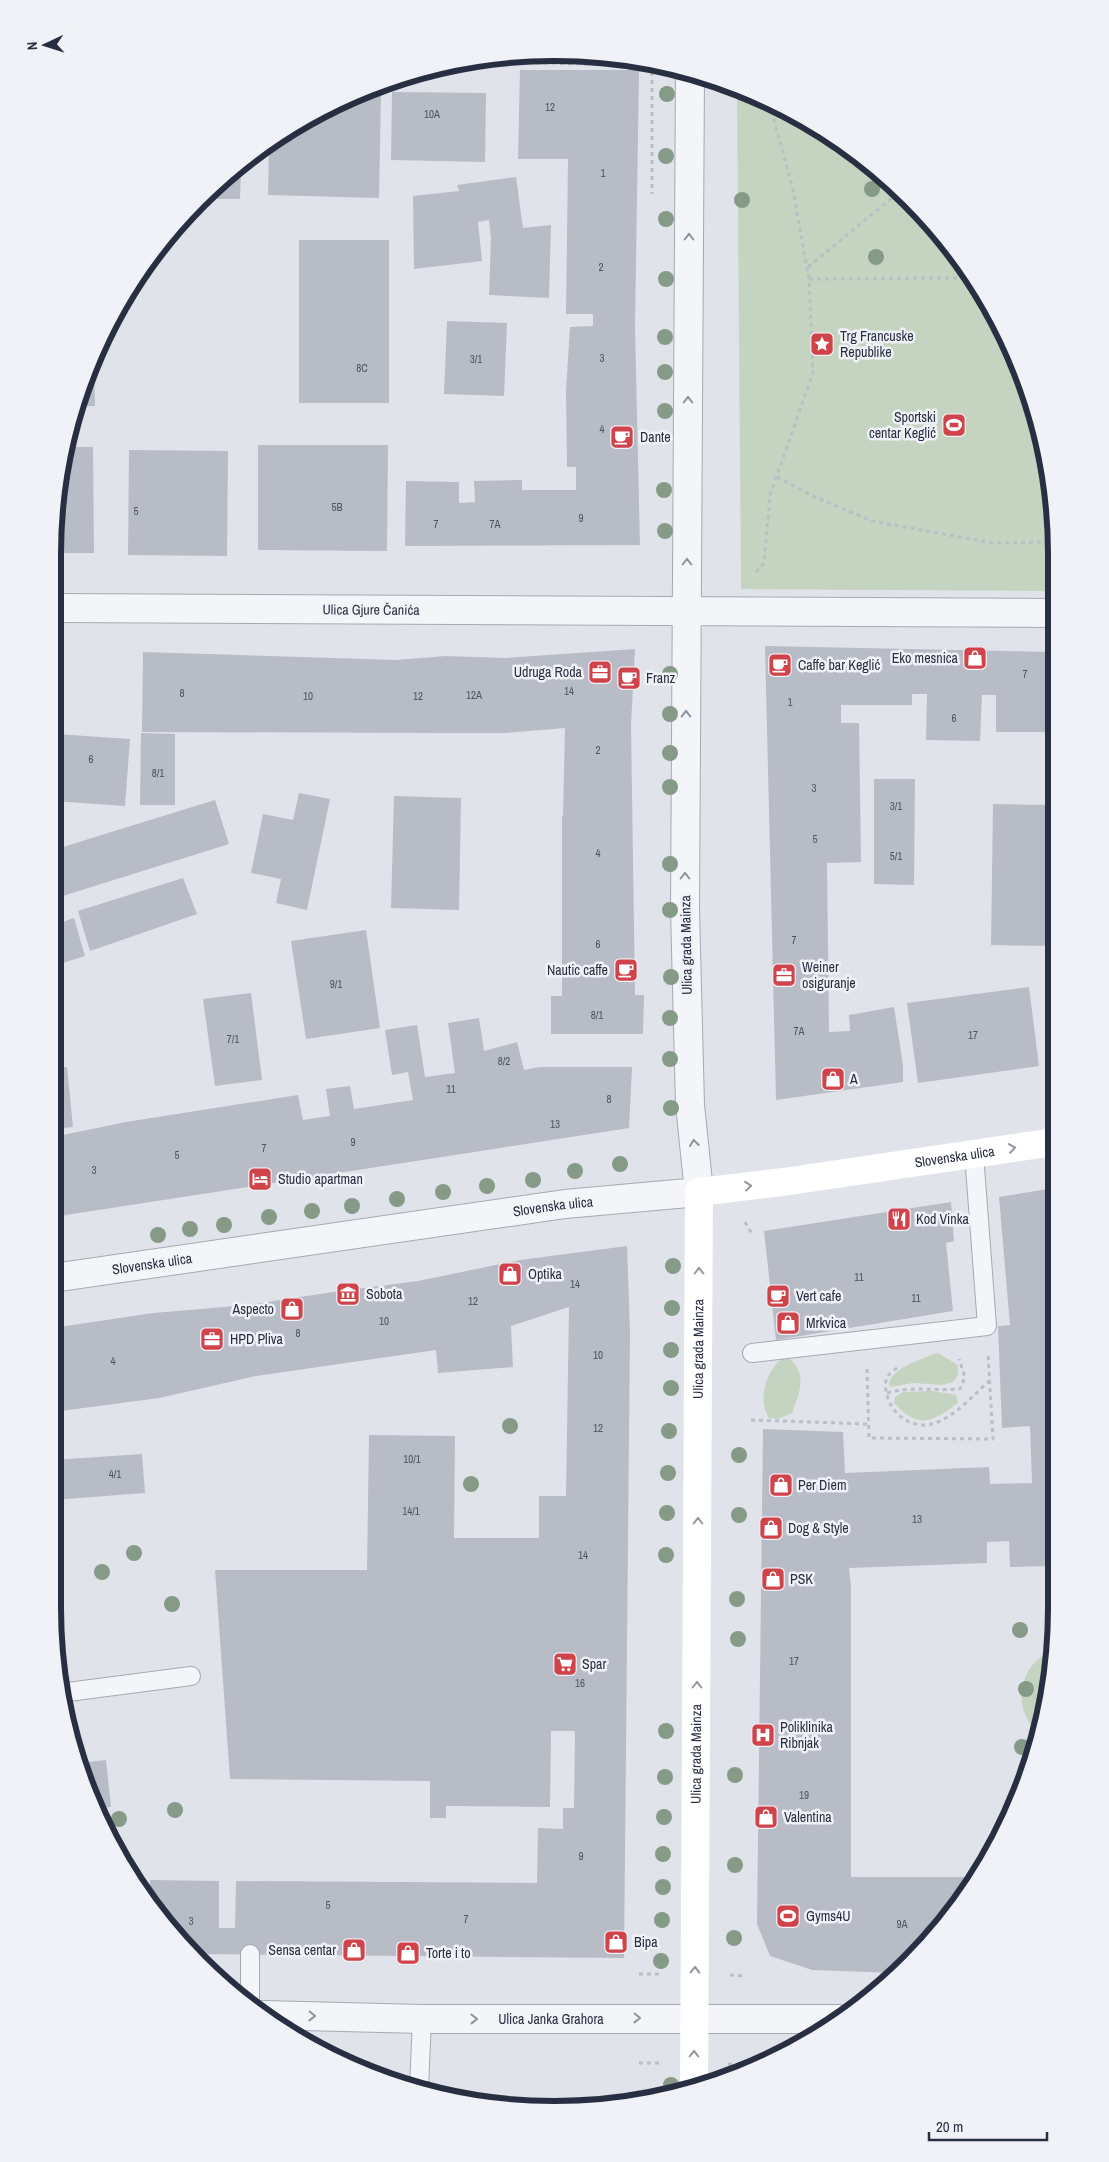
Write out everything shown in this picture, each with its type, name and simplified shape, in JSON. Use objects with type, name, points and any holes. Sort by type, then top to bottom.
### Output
[{"type":"main road","name":"Slovenska ulica","points":[[699,1192],[783,1182],[1048,1143]]},
{"type":"main road","name":"Ulica grada Mainza","points":[[694,2081],[699,1192]]},
{"type":"street","points":[[690,80],[687,611],[1048,613]]},
{"type":"street","name":"Ulica Gjure Čanića","points":[[61,608],[687,611]]},
{"type":"street","name":"Ulica grada Mainza","points":[[687,611],[685,910],[690,1105],[699,1192]]},
{"type":"street","name":"Slovenska ulica","points":[[61,1277],[565,1204],[699,1192]]},
{"type":"street","name":"Ulica Janka Grahora","points":[[276,2015],[422,2019],[826,2020]]},
{"type":"lane","points":[[752,1354],[987,1326],[974,1154]]},
{"type":"lane","points":[[69,1692],[190,1676]]},
{"type":"lane","points":[[250,1954],[250,1996]]},
{"type":"lane","points":[[419,2082],[422,2019]]},
{"type":"path","points":[[525,62],[599,63]]},
{"type":"path","points":[[756,572],[764,563],[770,495],[813,373],[809,278],[793,190],[772,111]]},
{"type":"path","points":[[807,267],[893,197]]},
{"type":"path","points":[[809,278],[964,278]]},
{"type":"path","points":[[777,477],[813,496],[872,520],[992,543],[1048,542]]},
{"type":"path","points":[[866,1340],[869,1438],[993,1439],[987,1326]]},
{"type":"path","points":[[886,1393],[901,1389],[925,1387],[946,1390],[960,1389],[965,1377],[959,1358],[954,1353]]},
{"type":"path","points":[[897,1367],[888,1376],[885,1386],[888,1401],[894,1411],[905,1420],[920,1425],[938,1422],[970,1399],[990,1380]]},
{"type":"path","points":[[751,1420],[868,1424]]},
{"type":"path","points":[[639,1974],[665,1974]]},
{"type":"path","points":[[729,1975],[746,1976]]},
{"type":"path","points":[[639,2063],[663,2063]]},
{"type":"path","points":[[728,2064],[740,2064]]},
{"type":"green space","points":[[737,97],[773,112],[801,127],[855,163],[880,184],[925,229],[965,280],[997,336],[1022,396],[1031,427],[1044,490],[1048,554],[1048,591],[741,589]]},
{"type":"green space","points":[[938,1353],[958,1365],[958,1375],[953,1382],[942,1385],[913,1383],[890,1387],[893,1375],[899,1370]]},
{"type":"green space","points":[[781,1359],[790,1359],[796,1365],[800,1378],[799,1392],[792,1413],[778,1419],[769,1418],[765,1411],[765,1387],[771,1372]]},
{"type":"green space","points":[[933,1391],[956,1395],[958,1403],[941,1415],[926,1420],[918,1420],[903,1412],[894,1403],[895,1397],[903,1392]]},
{"type":"green space","points":[[1046,1655],[1033,1726],[1024,1713],[1022,1688],[1032,1665]]},
{"type":"building","points":[[520,70],[639,70],[635,326],[640,545],[405,546],[406,481],[459,482],[459,503],[475,502],[474,481],[522,480],[522,490],[576,490],[576,467],[567,467],[566,391],[570,327],[593,326],[593,314],[566,314],[568,159],[518,159]]},
{"type":"building","points":[[392,92],[486,93],[485,162],[391,160]]},
{"type":"building","points":[[381,93],[379,198],[268,195],[269,152],[336,112]]},
{"type":"building","points":[[241,174],[240,199],[213,199]]},
{"type":"building","points":[[516,177],[523,228],[551,225],[549,298],[489,295],[491,238],[489,220],[478,222],[482,261],[414,269],[413,196],[459,191],[457,185]]},
{"type":"building","points":[[299,240],[389,240],[389,403],[299,403]]},
{"type":"building","points":[[447,321],[507,323],[504,396],[444,394]]},
{"type":"building","points":[[94,378],[95,406],[84,406]]},
{"type":"building","points":[[258,445],[388,445],[387,551],[258,550]]},
{"type":"building","points":[[73,447],[93,447],[94,553],[61,553],[65,490]]},
{"type":"building","points":[[129,450],[228,451],[227,556],[128,555]]},
{"type":"building","points":[[765,646],[1048,652],[1048,732],[996,732],[996,695],[982,695],[980,741],[926,740],[927,694],[912,694],[912,705],[841,705],[841,723],[859,723],[861,862],[827,863],[829,1032],[850,1031],[849,1015],[894,1007],[903,1065],[903,1082],[776,1100]]},
{"type":"building","points":[[635,649],[631,724],[635,995],[644,995],[643,1034],[551,1034],[551,996],[562,996],[562,816],[565,728],[504,733],[142,732],[143,652],[396,660],[445,656],[506,658]]},
{"type":"building","points":[[141,733],[175,734],[175,805],[140,805]]},
{"type":"building","points":[[61,734],[130,739],[125,806],[61,802]]},
{"type":"building","points":[[874,779],[915,779],[914,885],[874,884]]},
{"type":"building","points":[[299,793],[330,799],[307,910],[276,903],[281,879],[251,873],[263,814],[293,820]]},
{"type":"building","points":[[394,796],[461,798],[459,910],[391,908]]},
{"type":"building","points":[[215,800],[229,844],[61,896],[61,848]]},
{"type":"building","points":[[993,804],[1048,805],[1048,946],[991,945]]},
{"type":"building","points":[[183,878],[197,914],[90,951],[78,911]]},
{"type":"building","points":[[74,918],[85,956],[61,964],[61,922]]},
{"type":"building","points":[[366,930],[380,1028],[306,1039],[291,941]]},
{"type":"building","points":[[1029,987],[1039,1066],[918,1083],[907,1003]]},
{"type":"building","points":[[251,993],[262,1080],[215,1086],[203,999]]},
{"type":"building","points":[[479,1018],[484,1051],[517,1042],[524,1070],[539,1067],[632,1067],[629,1128],[61,1216],[61,1135],[126,1122],[298,1095],[303,1120],[330,1116],[326,1089],[350,1086],[354,1109],[413,1100],[408,1072],[392,1075],[385,1030],[417,1025],[425,1077],[455,1073],[448,1023]]},
{"type":"building","points":[[61,1067],[67,1067],[73,1127],[61,1128]]},
{"type":"building","points":[[1048,1189],[1048,1566],[1010,1567],[1009,1541],[987,1542],[987,1563],[849,1568],[851,1587],[851,1877],[968,1877],[925,1933],[886,1973],[812,1970],[770,1956],[757,1924],[763,1429],[843,1432],[845,1473],[989,1467],[990,1484],[1032,1483],[1030,1426],[1002,1428],[998,1326],[1010,1325],[999,1197]]},
{"type":"building","points":[[951,1202],[954,1241],[946,1243],[953,1311],[776,1340],[764,1231]]},
{"type":"building","points":[[627,1246],[630,1331],[624,1958],[204,1954],[163,1908],[150,1890],[150,1880],[219,1881],[219,1928],[235,1928],[236,1881],[537,1883],[538,1828],[563,1829],[563,1808],[574,1808],[575,1731],[551,1731],[550,1807],[446,1806],[446,1818],[430,1818],[430,1781],[230,1779],[215,1570],[367,1570],[369,1435],[455,1436],[454,1538],[539,1538],[539,1496],[566,1496],[569,1307],[511,1326],[513,1367],[438,1373],[436,1350],[256,1376],[159,1398],[61,1411],[61,1327],[153,1313],[248,1305],[418,1281],[520,1260]]},
{"type":"building","points":[[142,1454],[145,1493],[61,1499],[61,1459]]},
{"type":"building","points":[[106,1760],[111,1807],[104,1808],[86,1762]]},
{"type":"building","points":[[522,2100],[570,2100],[554,2101]]},
{"type":"place","name":"Trg Francuske Republike","points":[[822,344]]},
{"type":"place","name":"Sportski centar Keglić","points":[[954,425]]},
{"type":"place","name":"Dante","points":[[622,437]]},
{"type":"place","name":"Eko mesnica","points":[[975,658]]},
{"type":"place","name":"Caffe bar Keglić","points":[[780,665]]},
{"type":"place","name":"Udruga Roda","points":[[600,672]]},
{"type":"place","name":"Franz","points":[[629,678]]},
{"type":"place","name":"Nautic caffe","points":[[626,970]]},
{"type":"place","name":"Weiner osiguranje","points":[[784,975]]},
{"type":"place","name":"A","points":[[833,1079]]},
{"type":"place","name":"Studio apartman","points":[[260,1179]]},
{"type":"place","name":"Kod Vinka","points":[[899,1219]]},
{"type":"place","name":"Optika","points":[[510,1274]]},
{"type":"place","name":"Sobota","points":[[348,1294]]},
{"type":"place","name":"Vert cafe","points":[[778,1296]]},
{"type":"place","name":"Aspecto","points":[[292,1309]]},
{"type":"place","name":"Mrkvica","points":[[788,1323]]},
{"type":"place","name":"HPD Pliva","points":[[212,1339]]},
{"type":"place","name":"Per Diem","points":[[781,1485]]},
{"type":"place","name":"Dog & Style","points":[[771,1528]]},
{"type":"place","name":"PSK","points":[[773,1579]]},
{"type":"place","name":"Spar","points":[[565,1664]]},
{"type":"place","name":"Poliklinika Ribnjak","points":[[763,1735]]},
{"type":"place","name":"Valentina","points":[[766,1817]]},
{"type":"place","name":"Gyms4U","points":[[788,1916]]},
{"type":"place","name":"Bipa","points":[[616,1942]]},
{"type":"place","name":"Sensa centar","points":[[354,1950]]},
{"type":"place","name":"Torte i to","points":[[408,1953]]}]
